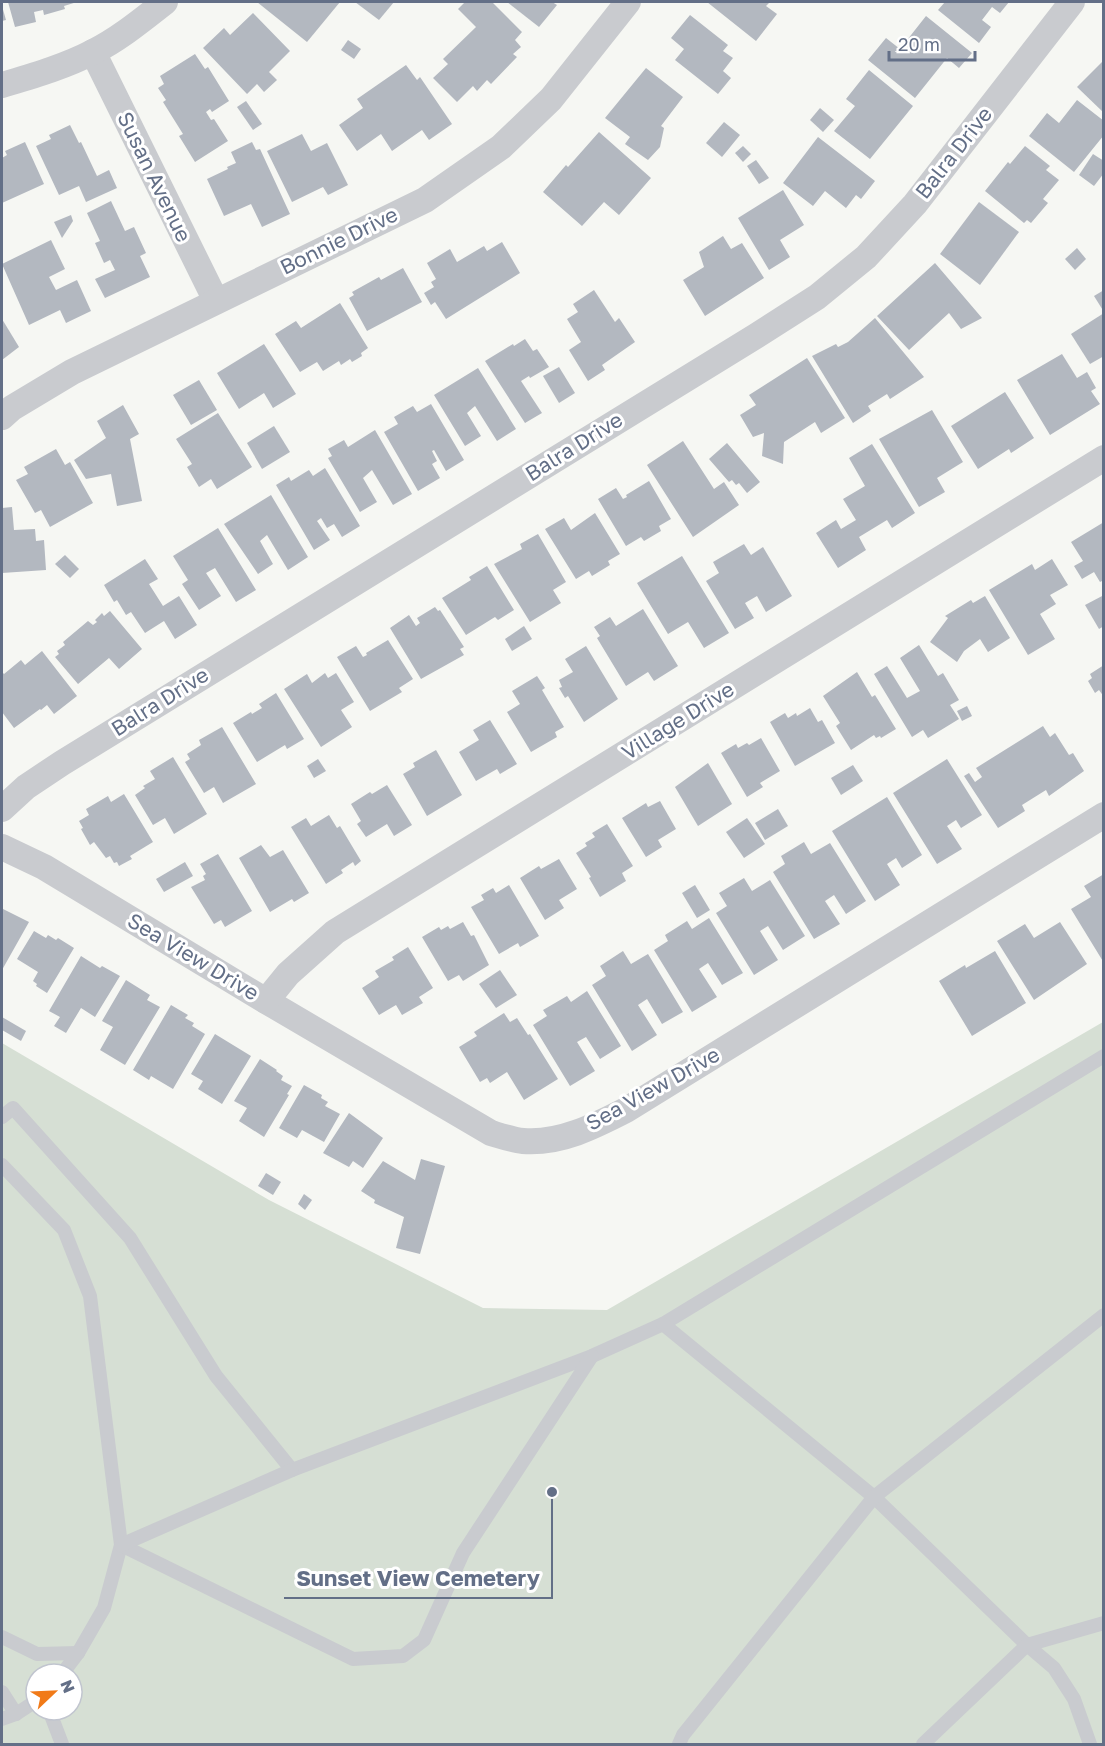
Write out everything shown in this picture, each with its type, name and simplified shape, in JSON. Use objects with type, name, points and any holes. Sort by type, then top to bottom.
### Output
[{"type":"street","points":[[2,85],[35,76],[93,52],[138,24],[165,2]]},
{"type":"street","name":"Bonnie Drive","points":[[2,417],[12,408],[72,372],[425,200],[501,147],[551,99],[628,2]]},
{"type":"street","name":"Balra Drive","points":[[2,809],[26,787],[62,763],[817,297],[866,257],[915,204],[1072,2]]},
{"type":"street","name":"Susan Avenue","points":[[93,52],[216,301]]},
{"type":"street","name":"Village Drive","points":[[266,1001],[288,974],[335,932],[1104,458]]},
{"type":"street","name":"Sea View Drive","points":[[2,847],[44,867],[491,1134],[524,1141],[560,1138],[596,1125],[626,1110],[1104,815]]},
{"type":"lane","points":[[121,1545],[292,1470],[592,1356],[663,1323],[1104,1056]]},
{"type":"lane","points":[[2,1117],[7,1105],[130,1238],[216,1376],[292,1470]]},
{"type":"lane","points":[[2,1165],[64,1230],[90,1296],[121,1545],[104,1608],[71,1662]]},
{"type":"lane","points":[[679,1744],[683,1735],[874,1497],[1104,1316]]},
{"type":"lane","points":[[663,1323],[874,1497],[1027,1645],[1054,1668],[1074,1699],[1090,1744]]},
{"type":"lane","points":[[121,1545],[353,1659],[403,1656],[424,1640],[463,1553],[592,1356]]},
{"type":"lane","points":[[923,1744],[1027,1645],[1104,1623]]},
{"type":"lane","points":[[2,1637],[36,1654],[78,1653]]},
{"type":"lane","points":[[2,1692],[16,1714]]},
{"type":"lane","points":[[2,1719],[24,1709]]},
{"type":"lane","points":[[54,1722],[62,1744]]},
{"type":"shaded area","points":[[1103,1022],[1103,1744],[2,1744],[2,1043],[269,1200],[483,1308],[607,1310]]},
{"type":"building","points":[[8,2],[77,2],[64,6],[65,9],[44,15],[43,10],[34,12],[36,22],[15,27]]},
{"type":"building","points":[[257,2],[340,2],[307,42]]},
{"type":"building","points":[[355,2],[394,2],[379,20]]},
{"type":"building","points":[[465,2],[492,2],[522,32],[515,40],[521,47],[513,54],[517,57],[491,84],[487,80],[477,91],[473,86],[457,102],[433,78],[448,64],[443,59],[476,27],[458,9]]},
{"type":"building","points":[[507,2],[552,2],[557,5],[539,27]]},
{"type":"building","points":[[707,2],[770,2],[766,6],[777,14],[756,41]]},
{"type":"building","points":[[945,2],[1009,2],[1000,13],[992,7],[982,20],[991,27],[979,43],[938,10]]},
{"type":"building","points":[[2,6],[6,20],[2,21]]},
{"type":"building","points":[[253,13],[290,51],[269,72],[277,80],[264,92],[257,84],[247,94],[203,48],[224,28],[230,35]]},
{"type":"building","points":[[690,15],[728,45],[723,51],[733,58],[723,71],[731,78],[718,94],[675,60],[684,49],[671,38]]},
{"type":"building","points":[[926,16],[972,53],[959,68],[947,58],[915,98],[868,60],[886,38],[900,49]]},
{"type":"building","points":[[348,40],[361,49],[354,59],[341,50]]},
{"type":"building","points":[[195,54],[205,69],[208,67],[229,101],[212,112],[210,109],[206,112],[211,120],[214,119],[228,141],[195,162],[179,136],[183,134],[163,102],[166,100],[158,88],[164,84],[160,76]]},
{"type":"building","points":[[1104,60],[1104,113],[1077,87]]},
{"type":"building","points":[[406,65],[417,80],[420,77],[452,124],[429,140],[422,130],[392,151],[381,134],[357,151],[339,125],[363,108],[357,99]]},
{"type":"building","points":[[646,68],[683,97],[661,126],[664,128],[660,147],[648,160],[625,144],[630,137],[605,118]]},
{"type":"building","points":[[869,70],[913,106],[870,159],[834,131],[855,106],[846,99]]},
{"type":"building","points":[[1077,100],[1104,121],[1104,135],[1074,172],[1029,136],[1047,113],[1059,123]]},
{"type":"building","points":[[246,101],[262,124],[253,130],[237,107]]},
{"type":"building","points":[[820,108],[834,120],[823,132],[810,120]]},
{"type":"building","points":[[724,122],[740,135],[722,157],[706,143]]},
{"type":"building","points":[[70,125],[97,176],[109,170],[117,188],[86,202],[79,186],[59,195],[36,146],[51,139],[49,135]]},
{"type":"building","points":[[599,132],[651,178],[619,215],[604,202],[582,226],[543,192]]},
{"type":"building","points":[[302,134],[311,151],[327,143],[348,185],[328,195],[323,187],[292,202],[267,151]]},
{"type":"building","points":[[818,137],[875,181],[861,199],[856,195],[846,208],[825,191],[813,206],[783,183]]},
{"type":"building","points":[[25,142],[44,184],[2,203],[2,158],[7,155],[5,151]]},
{"type":"building","points":[[252,142],[256,150],[260,149],[290,214],[262,227],[251,204],[224,216],[207,179],[236,163],[231,152]]},
{"type":"building","points":[[743,146],[751,154],[743,162],[735,153]]},
{"type":"building","points":[[1025,146],[1050,166],[1046,170],[1059,180],[1043,199],[1048,203],[1031,223],[1027,220],[1024,223],[985,191],[1008,162],[1010,164]]},
{"type":"building","points":[[1093,154],[1104,161],[1104,173],[1094,186],[1079,175]]},
{"type":"building","points":[[756,160],[769,178],[759,184],[747,166]]},
{"type":"building","points":[[783,190],[804,225],[780,240],[790,257],[769,270],[738,218]]},
{"type":"building","points":[[111,201],[125,231],[134,227],[146,253],[140,256],[150,277],[105,298],[95,279],[115,270],[110,260],[104,263],[95,243],[100,241],[87,213]]},
{"type":"building","points":[[979,202],[1019,232],[980,285],[940,254]]},
{"type":"building","points":[[71,215],[73,221],[62,238],[54,222]]},
{"type":"building","points":[[723,236],[731,249],[742,243],[764,278],[705,316],[683,280],[704,267],[699,252]]},
{"type":"building","points":[[51,240],[65,269],[49,277],[56,290],[77,280],[91,311],[66,323],[60,310],[29,325],[2,264]]},
{"type":"building","points":[[502,242],[520,273],[446,319],[435,302],[431,305],[424,293],[434,287],[431,282],[436,279],[427,263],[450,249],[457,262],[484,246],[487,251]]},
{"type":"building","points":[[1077,248],[1086,259],[1075,270],[1065,259]]},
{"type":"building","points":[[935,263],[982,318],[961,329],[949,313],[909,350],[877,316]]},
{"type":"building","points":[[403,268],[422,302],[367,331],[349,298],[354,295],[352,292],[379,277],[381,280]]},
{"type":"building","points":[[594,290],[615,322],[619,318],[635,342],[602,365],[605,370],[588,381],[569,350],[581,342],[567,319],[578,312],[573,304]]},
{"type":"building","points":[[1104,290],[1104,312],[1094,296]]},
{"type":"building","points":[[340,303],[368,348],[361,353],[362,356],[352,362],[350,359],[341,365],[339,361],[323,371],[317,362],[300,372],[275,334],[296,321],[301,328]]},
{"type":"building","points":[[1104,313],[1104,356],[1090,364],[1071,334]]},
{"type":"building","points":[[875,318],[924,377],[890,399],[887,394],[868,406],[871,411],[853,423],[812,356],[836,344],[838,347],[848,342]]},
{"type":"building","points":[[2,319],[19,347],[2,360]]},
{"type":"building","points":[[525,339],[533,351],[537,349],[549,367],[521,381],[542,413],[525,423],[485,361]]},
{"type":"building","points":[[264,344],[296,394],[273,408],[264,393],[239,409],[217,373]]},
{"type":"building","points":[[1062,354],[1077,378],[1087,372],[1096,388],[1091,391],[1100,404],[1050,435],[1017,380]]},
{"type":"building","points":[[807,358],[845,418],[821,433],[815,422],[784,442],[783,464],[762,456],[764,433],[753,437],[740,415],[756,405],[749,395]]},
{"type":"building","points":[[559,367],[575,393],[559,403],[543,376]]},
{"type":"building","points":[[478,368],[516,429],[497,441],[475,406],[467,413],[481,436],[465,446],[434,395]]},
{"type":"building","points":[[199,380],[217,410],[191,425],[173,395]]},
{"type":"building","points":[[1005,392],[1034,438],[1011,453],[1009,449],[978,469],[951,426]]},
{"type":"building","points":[[431,404],[464,460],[446,471],[434,450],[432,451],[437,461],[432,464],[440,478],[418,491],[384,432],[398,424],[394,417],[413,406],[417,412]]},
{"type":"building","points":[[123,405],[139,434],[130,439],[142,501],[117,506],[111,474],[86,479],[74,460],[106,438],[97,421]]},
{"type":"building","points":[[932,410],[963,462],[937,478],[945,492],[919,507],[879,439]]},
{"type":"building","points":[[218,413],[252,467],[217,489],[211,479],[199,487],[187,467],[192,464],[176,439]]},
{"type":"building","points":[[274,426],[290,452],[262,469],[247,443]]},
{"type":"building","points":[[375,430],[412,494],[393,505],[372,470],[363,478],[377,502],[360,512],[328,458],[332,456],[328,449],[344,440],[348,447]]},
{"type":"building","points":[[683,441],[714,489],[724,482],[739,505],[693,537],[647,465]]},
{"type":"building","points":[[727,443],[760,482],[747,493],[739,483],[736,485],[732,480],[729,482],[709,459]]},
{"type":"building","points":[[872,444],[915,513],[892,528],[887,520],[859,537],[866,550],[838,568],[816,533],[836,520],[841,529],[856,520],[843,499],[865,486],[849,458]]},
{"type":"building","points":[[56,449],[65,465],[70,462],[93,503],[50,527],[41,510],[35,513],[16,480],[28,474],[24,467]]},
{"type":"building","points":[[325,468],[360,526],[342,537],[334,524],[327,528],[321,518],[317,521],[330,540],[314,550],[276,485],[289,477],[291,481],[309,470],[313,476]]},
{"type":"building","points":[[649,481],[671,519],[659,526],[661,531],[644,541],[641,537],[626,546],[598,499],[616,488],[623,499]]},
{"type":"building","points":[[271,495],[308,557],[288,570],[267,535],[260,541],[273,564],[258,574],[224,524]]},
{"type":"building","points":[[12,507],[14,530],[35,529],[36,541],[44,540],[46,570],[2,573],[2,508]]},
{"type":"building","points":[[595,513],[620,554],[608,561],[610,565],[592,576],[589,571],[576,579],[545,529],[564,518],[571,530]]},
{"type":"building","points":[[1104,522],[1104,580],[1100,582],[1094,572],[1082,579],[1074,566],[1083,561],[1071,542]]},
{"type":"building","points":[[218,528],[256,590],[236,602],[215,568],[206,573],[221,596],[199,610],[182,584],[188,580],[173,556]]},
{"type":"building","points":[[538,534],[566,582],[553,590],[561,603],[530,622],[494,564],[522,549],[520,544]]},
{"type":"building","points":[[744,544],[751,555],[763,547],[792,596],[766,612],[757,596],[745,603],[754,618],[735,629],[706,581],[719,573],[713,562]]},
{"type":"building","points":[[65,555],[79,569],[70,578],[55,564]]},
{"type":"building","points":[[682,556],[729,633],[704,648],[688,622],[668,634],[637,583]]},
{"type":"building","points":[[145,559],[158,579],[149,584],[163,606],[179,596],[197,625],[175,639],[164,621],[145,633],[131,612],[126,615],[117,600],[114,602],[104,585]]},
{"type":"building","points":[[1052,559],[1068,585],[1050,595],[1056,604],[1040,614],[1055,639],[1028,655],[989,590],[1032,564],[1035,570]]},
{"type":"building","points":[[487,566],[514,610],[498,620],[495,617],[466,635],[442,598],[471,580],[469,577]]},
{"type":"building","points":[[1104,595],[1104,626],[1099,629],[1085,605]]},
{"type":"building","points":[[985,596],[1010,638],[988,652],[980,639],[964,651],[957,662],[930,642],[948,618],[945,616],[971,600],[973,603]]},
{"type":"building","points":[[435,607],[438,611],[440,610],[464,647],[460,649],[464,655],[421,679],[390,628],[409,615],[416,626],[420,623],[417,618]]},
{"type":"building","points":[[643,609],[678,666],[654,681],[648,672],[626,686],[597,638],[600,636],[594,627],[610,617],[616,626]]},
{"type":"building","points":[[110,611],[142,649],[119,669],[109,658],[78,684],[55,657],[59,654],[57,651],[65,645],[63,642],[88,621],[93,625],[102,613],[104,616]]},
{"type":"building","points":[[524,626],[532,639],[512,651],[505,639]]},
{"type":"building","points":[[388,640],[413,679],[399,688],[402,692],[370,711],[337,657],[356,646],[363,657]]},
{"type":"building","points":[[919,645],[938,676],[943,673],[959,700],[950,705],[959,719],[928,738],[923,730],[912,737],[874,674],[887,666],[907,698],[920,691],[900,658]]},
{"type":"building","points":[[586,646],[618,699],[584,722],[568,696],[565,698],[559,688],[562,687],[559,680],[573,672],[565,659]]},
{"type":"building","points":[[42,651],[77,696],[54,714],[47,705],[14,728],[2,712],[2,672],[4,674],[21,660],[25,665]]},
{"type":"building","points":[[1104,665],[1104,697],[1099,690],[1095,693],[1088,681],[1092,678],[1090,674]]},
{"type":"building","points":[[857,672],[872,697],[875,695],[896,729],[881,738],[880,736],[876,738],[874,735],[851,750],[836,726],[840,723],[823,696]]},
{"type":"building","points":[[325,673],[328,678],[336,673],[354,702],[341,710],[352,727],[321,747],[284,689],[307,674],[312,683]]},
{"type":"building","points":[[537,676],[545,688],[542,690],[564,727],[555,732],[557,737],[531,752],[507,712],[520,704],[512,691]]},
{"type":"building","points":[[276,693],[304,739],[287,749],[285,745],[257,762],[233,723],[262,708],[259,704]]},
{"type":"building","points":[[967,706],[972,716],[962,721],[957,711]]},
{"type":"building","points":[[810,708],[818,722],[822,720],[835,743],[795,766],[770,722],[785,713],[788,718],[796,713],[797,716]]},
{"type":"building","points":[[490,720],[517,764],[500,774],[497,769],[476,781],[459,752],[479,740],[473,730]]},
{"type":"building","points":[[1043,726],[1050,737],[1055,733],[1069,755],[1073,753],[1084,771],[1049,796],[1046,790],[1022,805],[1025,811],[998,828],[964,776],[969,773],[975,782],[982,777],[976,768]]},
{"type":"building","points":[[222,727],[256,784],[223,803],[214,787],[204,793],[185,762],[190,759],[187,754],[201,745],[199,740]]},
{"type":"building","points":[[761,738],[780,771],[760,783],[763,787],[747,797],[721,753],[736,744],[738,748]]},
{"type":"building","points":[[436,750],[462,795],[427,816],[403,774],[415,767],[413,763]]},
{"type":"building","points":[[173,757],[207,814],[174,834],[165,818],[153,825],[135,795],[145,788],[143,786],[155,779],[150,771]]},
{"type":"building","points":[[318,759],[326,771],[314,778],[307,766]]},
{"type":"building","points":[[947,759],[982,815],[961,828],[956,820],[947,826],[962,849],[937,864],[893,793]]},
{"type":"building","points":[[708,763],[732,804],[698,826],[675,787]]},
{"type":"building","points":[[853,765],[863,781],[841,795],[831,778]]},
{"type":"building","points":[[387,785],[412,825],[394,836],[387,824],[366,837],[357,824],[361,821],[351,804]]},
{"type":"building","points":[[124,794],[153,842],[130,856],[132,859],[119,866],[110,856],[106,858],[94,842],[90,845],[79,821],[89,815],[86,809],[108,796],[111,802]]},
{"type":"building","points":[[887,797],[922,855],[902,868],[896,858],[887,864],[900,885],[875,901],[832,831]]},
{"type":"building","points":[[660,801],[676,829],[658,840],[662,847],[646,857],[622,818],[646,803],[648,807]]},
{"type":"building","points":[[778,809],[788,826],[765,840],[755,823]]},
{"type":"building","points":[[329,815],[337,828],[340,826],[361,861],[355,866],[353,862],[341,870],[343,873],[326,884],[291,827],[306,818],[311,826]]},
{"type":"building","points":[[747,818],[765,844],[744,858],[726,832]]},
{"type":"building","points":[[607,824],[633,866],[622,873],[626,881],[600,897],[576,853],[587,846],[585,843],[595,837],[592,833]]},
{"type":"building","points":[[804,842],[811,854],[830,843],[866,901],[846,914],[834,895],[825,901],[840,924],[814,939],[773,872],[785,864],[781,856]]},
{"type":"building","points":[[261,845],[270,857],[283,850],[309,893],[294,902],[292,899],[270,912],[239,858]]},
{"type":"building","points":[[218,854],[252,911],[225,927],[221,920],[214,924],[191,887],[205,880],[203,876],[206,874],[200,864]]},
{"type":"building","points":[[559,859],[577,889],[559,900],[564,908],[545,920],[520,878],[539,866],[541,869]]},
{"type":"building","points":[[185,862],[193,876],[164,892],[156,879]]},
{"type":"building","points":[[1104,874],[1104,963],[1071,909],[1091,897],[1084,886]]},
{"type":"building","points":[[744,878],[752,891],[770,880],[805,936],[783,950],[768,926],[760,931],[778,960],[754,975],[716,913],[727,906],[719,893]]},
{"type":"building","points":[[509,885],[539,936],[520,947],[518,943],[499,954],[471,907],[484,900],[481,895],[493,888],[496,893]]},
{"type":"building","points":[[695,885],[710,910],[697,918],[682,893]]},
{"type":"building","points":[[3,909],[29,922],[2,970],[2,911]]},
{"type":"building","points":[[709,918],[743,973],[722,985],[708,963],[699,969],[717,997],[692,1012],[654,950],[668,941],[665,935],[687,921],[692,929]]},
{"type":"building","points":[[463,922],[471,936],[474,935],[489,965],[463,981],[459,975],[448,981],[422,937],[439,927],[441,930],[448,926],[450,929]]},
{"type":"building","points":[[1060,922],[1087,964],[1034,1000],[997,941],[1025,924],[1034,938]]},
{"type":"building","points":[[34,931],[46,938],[48,935],[56,940],[58,938],[74,948],[47,993],[36,986],[37,984],[33,981],[38,972],[17,959]]},
{"type":"building","points":[[408,947],[433,988],[419,997],[423,1003],[402,1015],[396,1005],[379,1015],[362,988],[379,977],[375,971],[394,960],[392,957]]},
{"type":"building","points":[[623,951],[631,964],[648,954],[683,1012],[662,1024],[647,999],[638,1005],[657,1035],[632,1051],[592,985],[606,976],[600,966]]},
{"type":"building","points":[[995,951],[1026,1003],[972,1036],[939,981],[965,965],[966,968]]},
{"type":"building","points":[[81,956],[100,968],[102,966],[120,976],[95,1017],[81,1008],[66,1033],[54,1026],[60,1017],[49,1011]]},
{"type":"building","points":[[500,970],[517,995],[496,1008],[479,984]]},
{"type":"building","points":[[126,980],[150,995],[147,1000],[160,1007],[125,1065],[100,1050],[113,1027],[102,1021]]},
{"type":"building","points":[[587,991],[621,1046],[600,1059],[586,1037],[577,1042],[595,1071],[570,1086],[533,1025],[547,1016],[543,1010],[567,996],[571,1002]]},
{"type":"building","points":[[171,1005],[188,1015],[185,1018],[194,1023],[192,1026],[205,1034],[173,1089],[151,1076],[149,1080],[133,1070]]},
{"type":"building","points":[[504,1013],[510,1022],[517,1018],[528,1035],[530,1034],[558,1079],[524,1100],[507,1072],[490,1083],[487,1078],[480,1082],[459,1047],[477,1036],[474,1032]]},
{"type":"building","points":[[2,1017],[26,1031],[21,1041],[2,1030]]},
{"type":"building","points":[[215,1034],[251,1056],[222,1104],[198,1089],[203,1081],[191,1074]]},
{"type":"building","points":[[260,1059],[277,1070],[283,1076],[281,1080],[292,1086],[264,1137],[239,1121],[247,1108],[234,1101]]},
{"type":"building","points":[[304,1085],[322,1095],[321,1098],[328,1102],[325,1106],[340,1114],[324,1142],[302,1130],[297,1138],[279,1128]]},
{"type":"building","points":[[349,1113],[383,1138],[363,1168],[353,1161],[349,1167],[323,1153]]},
{"type":"building","points":[[421,1159],[445,1166],[420,1254],[396,1248],[404,1217],[374,1203],[375,1200],[361,1191],[383,1161],[415,1180]]},
{"type":"building","points":[[266,1173],[281,1182],[273,1195],[258,1186]]},
{"type":"building","points":[[304,1194],[312,1200],[305,1210],[298,1204]]},
{"type":"place","name":"Sunset View Cemetery","points":[[552,1492]]}]
